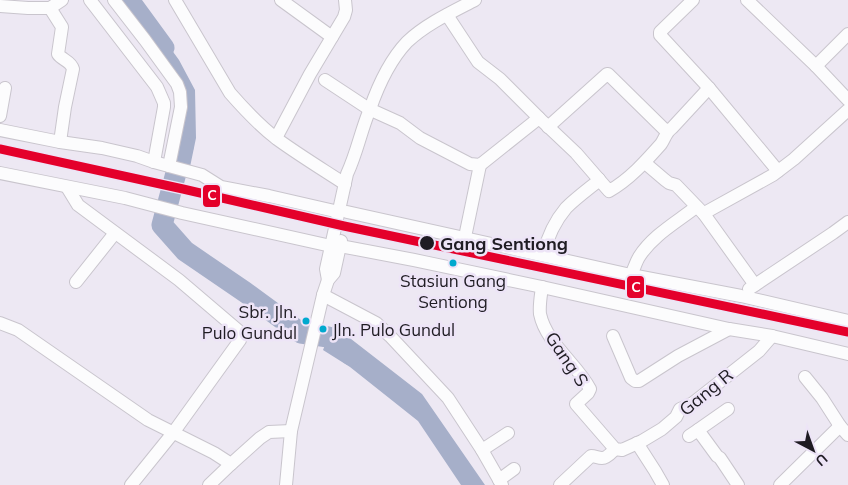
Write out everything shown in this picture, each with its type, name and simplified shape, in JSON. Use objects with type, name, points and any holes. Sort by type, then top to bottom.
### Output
[{"type":"street","points":[[0,6],[50,8],[62,0]]},
{"type":"street","points":[[90,0],[157,87],[163,100],[164,107],[154,162]]},
{"type":"street","points":[[114,0],[177,84],[180,92],[182,107],[171,166]]},
{"type":"street","points":[[175,0],[230,93],[252,117],[276,138],[345,184]]},
{"type":"street","points":[[281,0],[332,37]]},
{"type":"street","points":[[276,138],[310,74],[346,13],[345,0]]},
{"type":"street","points":[[343,212],[347,174],[352,165],[369,109],[384,76],[395,58],[406,43],[421,31],[476,0]]},
{"type":"street","points":[[694,0],[660,32],[660,35],[709,88],[778,170]]},
{"type":"street","points":[[747,0],[816,66],[848,100]]},
{"type":"street","points":[[50,8],[62,27],[58,54],[73,69],[60,142]]},
{"type":"street","points":[[447,15],[478,62],[500,79],[548,128],[576,153],[608,190],[645,163],[663,141],[668,130],[709,88]]},
{"type":"street","points":[[816,66],[848,34]]},
{"type":"street","points":[[548,128],[608,74],[664,129],[668,130]]},
{"type":"street","points":[[325,80],[369,109],[400,122],[420,138],[470,164],[480,165]]},
{"type":"street","points":[[0,116],[5,88]]},
{"type":"street","points":[[631,275],[639,256],[652,240],[663,231],[700,211],[708,211],[773,175],[794,159],[848,110]]},
{"type":"street","points":[[465,237],[480,165],[538,118]]},
{"type":"street","points":[[0,130],[137,156],[208,178],[221,187],[465,237],[631,275],[740,296],[848,321]]},
{"type":"street","points":[[645,163],[669,183],[676,185],[700,211],[755,285]]},
{"type":"street","points":[[286,485],[291,431],[314,328],[328,280],[334,272],[336,246],[343,212],[354,177],[352,165]]},
{"type":"street","points":[[0,177],[125,198],[182,214],[414,260],[729,329],[772,336],[848,354]]},
{"type":"street","points":[[543,255],[557,219],[566,208],[599,179]]},
{"type":"street","points":[[67,187],[78,205],[180,280],[240,332],[241,336],[240,340],[172,433],[131,485]]},
{"type":"street","points":[[740,296],[848,222]]},
{"type":"street","points":[[76,282],[115,233]]},
{"type":"street","name":"Gang S","points":[[542,287],[540,313],[546,328],[590,390],[576,404],[615,449]]},
{"type":"street","points":[[323,295],[376,323],[390,336],[448,398],[501,482],[514,469]]},
{"type":"street","points":[[0,323],[18,330],[148,420],[214,452],[231,464]]},
{"type":"street","points":[[613,336],[631,378],[638,381],[678,356],[729,329]]},
{"type":"street","name":"Gang R","points":[[637,443],[662,429],[676,416],[680,409],[693,403],[759,351],[772,336]]},
{"type":"street","points":[[780,485],[844,431],[805,377]]},
{"type":"street","points":[[728,409],[694,433],[720,458],[738,485]]},
{"type":"street","points":[[209,485],[260,438],[270,432],[291,431]]},
{"type":"street","points":[[482,450],[508,433]]},
{"type":"street","points":[[560,485],[591,456],[606,457],[615,449],[622,450],[637,443],[663,485]]},
{"type":"water","points":[[152,23],[179,60],[195,90],[196,138],[190,167],[174,164],[184,111],[142,31]]},
{"type":"water","points":[[333,325],[422,394],[485,485],[461,485],[418,421],[350,367],[323,350]]},
{"type":"waterway","points":[[129,0],[164,48]]},
{"type":"waterway","points":[[183,147],[162,225],[185,251],[301,333],[328,337],[351,355]]},
{"type":"transit line","name":"C","points":[[0,149],[344,226],[848,332]]},
{"type":"place","name":"Gang Sentiong","points":[[427,243]]},
{"type":"place","name":"Stasiun Gang Sentiong","points":[[453,263]]},
{"type":"place","name":"Sbr. Jln. Pulo Gundul","points":[[306,321]]},
{"type":"place","name":"Jln. Pulo Gundul","points":[[323,329]]}]
